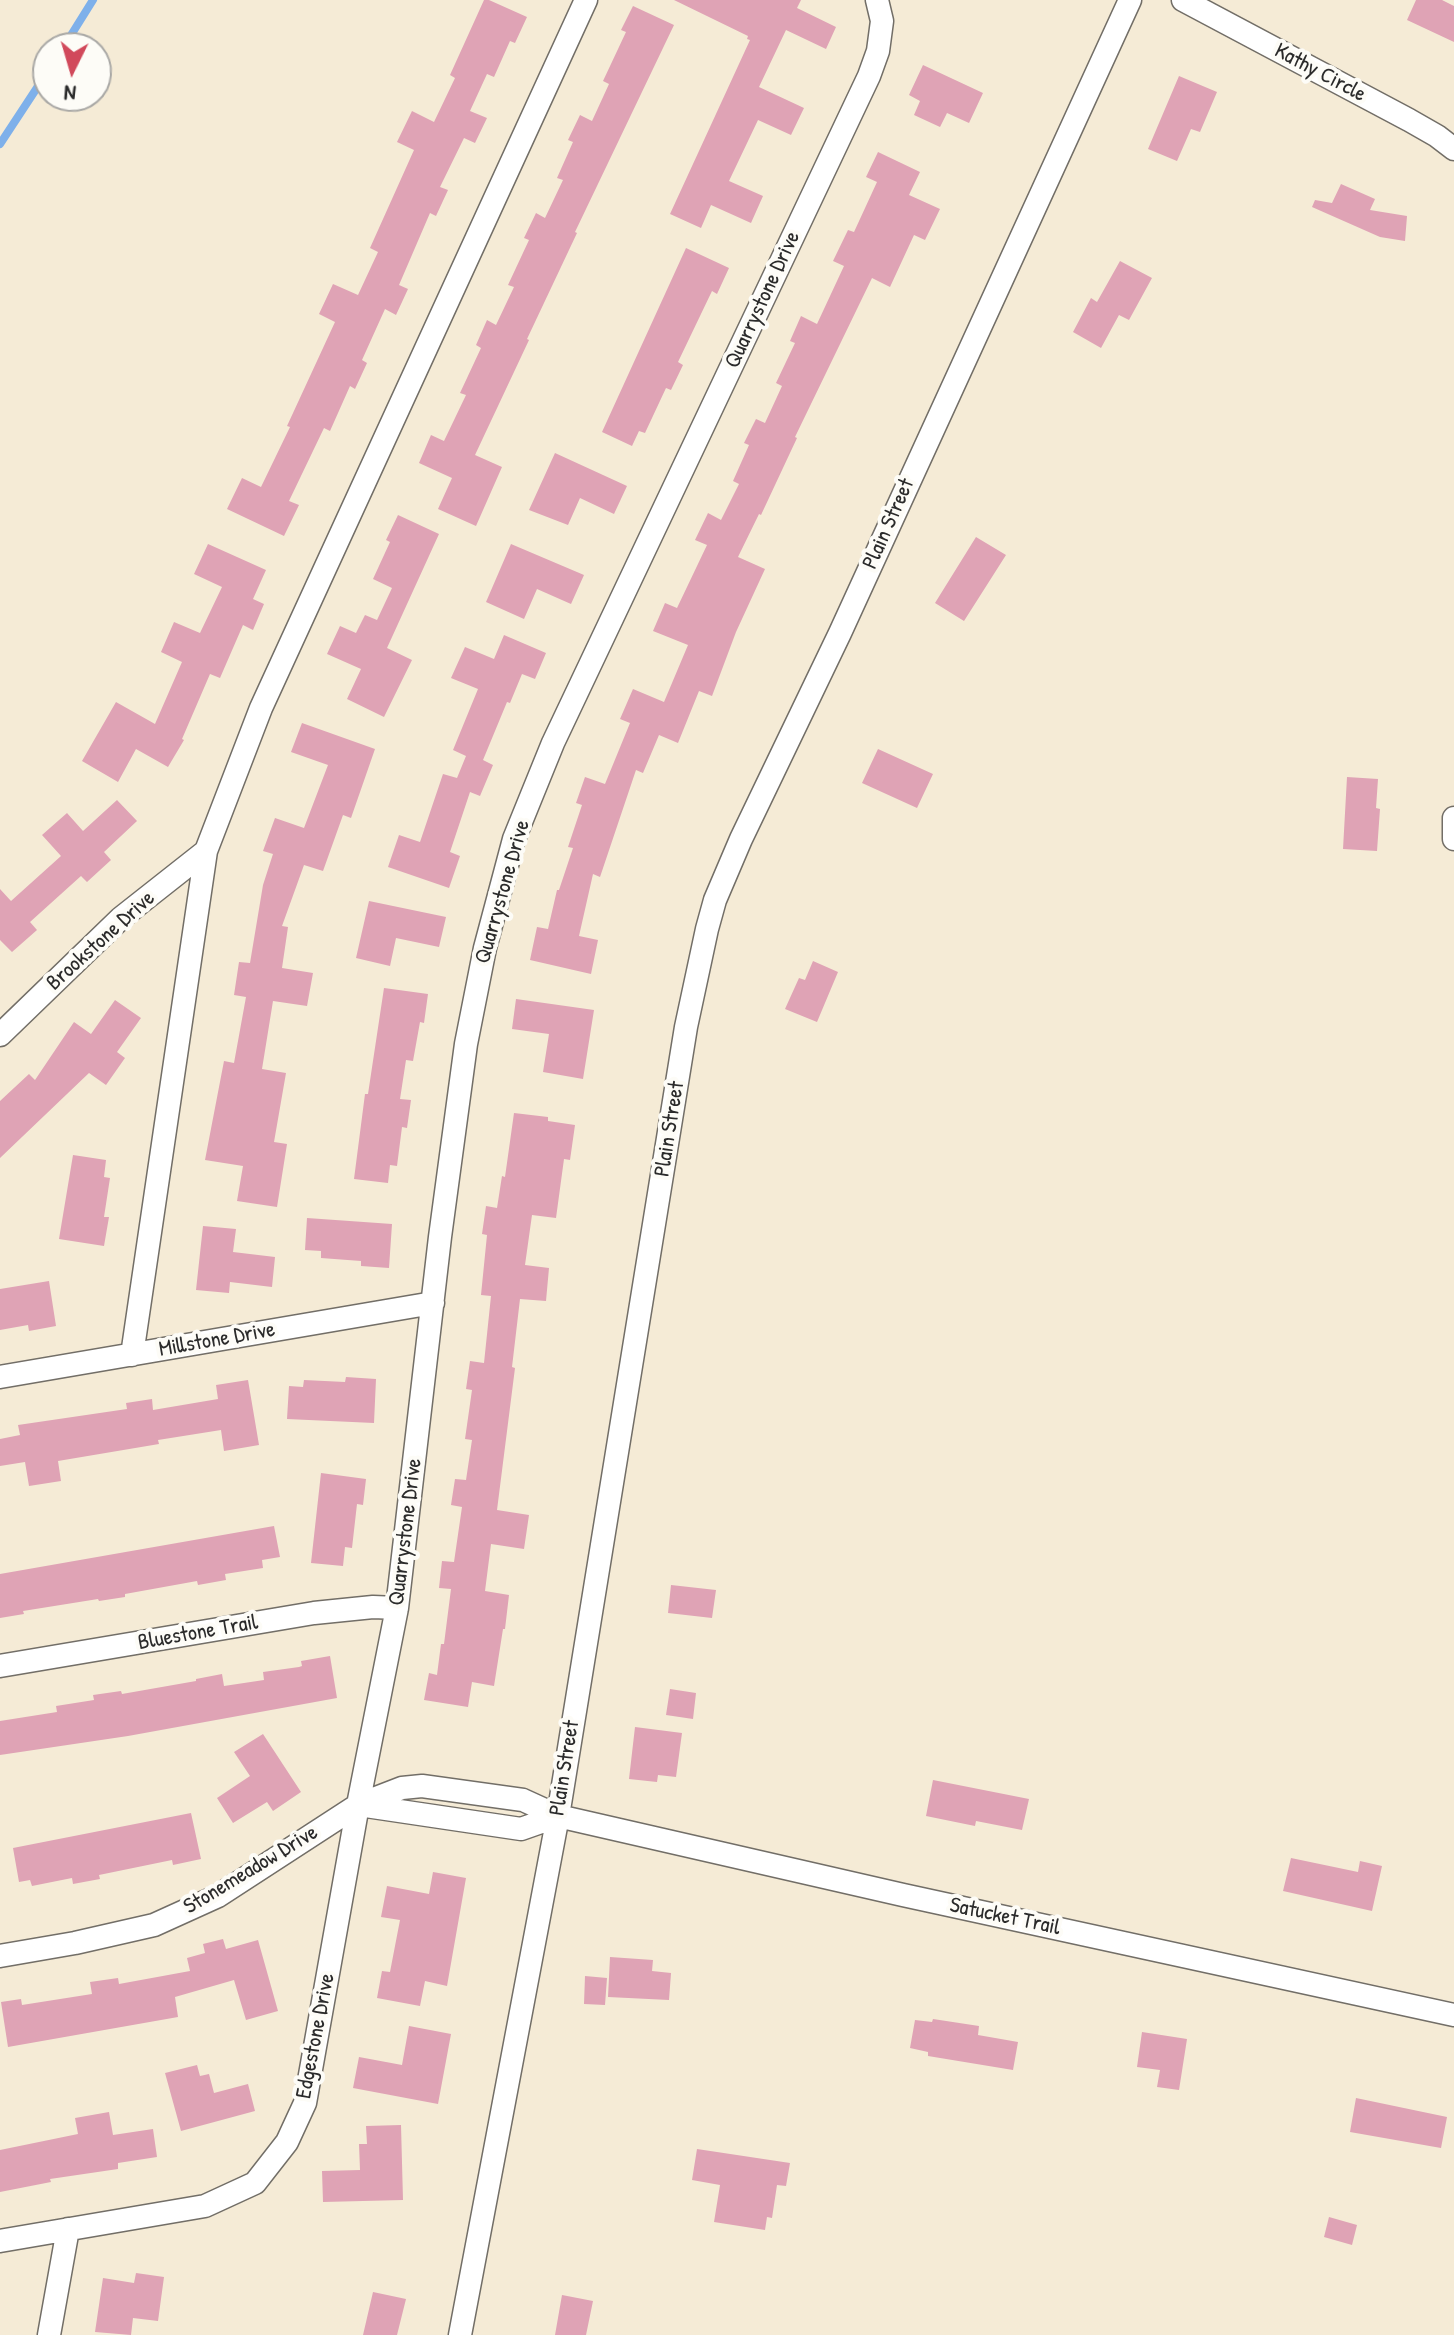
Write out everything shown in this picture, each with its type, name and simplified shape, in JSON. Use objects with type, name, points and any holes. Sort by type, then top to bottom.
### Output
[{"type":"street","points":[[132,1355],[206,851],[261,708],[586,0]]},
{"type":"street","name":"Quarrystone Drive","points":[[358,1805],[397,1608],[466,1044],[485,948],[514,839],[560,729],[869,76],[878,51],[882,21],[877,0]]},
{"type":"street","name":"Plain Street","points":[[460,2335],[558,1816],[686,1027],[699,959],[715,900],[1130,0]]},
{"type":"street","name":"Kathy Circle","points":[[1183,0],[1409,120],[1454,149]]},
{"type":"street","points":[[1454,818],[1454,839]]},
{"type":"street","name":"Brookstone Drive","points":[[0,1035],[121,918],[206,851]]},
{"type":"street","name":"Millstone Drive","points":[[0,1377],[433,1303]]},
{"type":"street","name":"Bluestone Trail","points":[[0,1666],[314,1613],[373,1607],[397,1608]]},
{"type":"street","points":[[358,1805],[521,1829],[558,1816]]},
{"type":"street","name":"Stonemeadow Drive","points":[[0,1956],[154,1925],[218,1896],[358,1805]]},
{"type":"street","name":"Edgestone Drive","points":[[0,2241],[205,2206],[255,2183],[287,2142],[305,2103],[358,1805]]},
{"type":"street","name":"Satucket Trail","points":[[558,1816],[934,1902],[1454,2015]]},
{"type":"street","points":[[49,2335],[68,2229]]},
{"type":"building","points":[[484,0],[527,17],[515,43],[510,41],[494,77],[487,74],[470,111],[487,118],[475,143],[464,138],[440,187],[448,190],[436,216],[430,213],[399,285],[408,289],[396,315],[385,309],[362,360],[367,363],[355,389],[350,386],[330,431],[324,428],[289,501],[299,505],[284,536],[227,509],[242,478],[261,487],[290,427],[287,426],[335,322],[319,314],[333,284],[358,295],[378,252],[370,248],[414,150],[397,142],[412,111],[434,122],[455,78],[450,75]]},
{"type":"building","points":[[674,0],[801,0],[797,8],[836,27],[826,49],[786,30],[759,87],[804,108],[791,135],[758,120],[729,181],[763,196],[751,223],[711,205],[701,228],[670,214],[750,40],[748,36]]},
{"type":"building","points":[[1416,0],[1442,0],[1454,6],[1454,42],[1407,20]]},
{"type":"building","points":[[633,6],[674,25],[575,232],[475,455],[502,467],[476,526],[438,509],[452,478],[419,463],[431,435],[444,441],[466,395],[460,393],[481,348],[476,345],[487,320],[496,325],[514,287],[508,285],[529,240],[524,238],[536,213],[545,218],[563,180],[557,178],[573,142],[568,140],[580,115],[592,121],[609,84],[603,81],[626,32],[621,30]]},
{"type":"building","points":[[923,65],[983,93],[969,123],[947,113],[940,127],[914,115],[920,101],[909,95]]},
{"type":"building","points":[[1179,76],[1217,92],[1200,132],[1191,129],[1177,161],[1148,149]]},
{"type":"building","points":[[878,152],[920,172],[909,195],[940,209],[925,240],[914,235],[890,287],[872,278],[761,515],[738,557],[765,569],[736,632],[712,696],[699,691],[678,743],[659,735],[643,773],[636,770],[600,877],[593,874],[579,936],[598,940],[591,974],[530,960],[537,927],[548,929],[557,890],[573,848],[568,847],[582,805],[576,803],[585,777],[605,784],[630,723],[620,719],[633,689],[664,702],[688,645],[653,631],[665,603],[677,608],[707,545],[695,540],[708,513],[721,520],[739,484],[733,481],[749,445],[744,443],[756,419],[765,423],[782,386],[776,383],[795,343],[790,341],[801,316],[817,324],[844,266],[833,261],[848,230],[854,232],[877,182],[866,177]]},
{"type":"building","points":[[1341,184],[1375,199],[1370,210],[1407,216],[1405,241],[1380,237],[1312,207],[1315,200],[1332,203]]},
{"type":"building","points":[[686,248],[729,268],[717,294],[712,291],[678,362],[683,365],[671,390],[666,388],[645,433],[639,431],[632,446],[602,432]]},
{"type":"building","points":[[1120,261],[1152,278],[1129,320],[1119,315],[1101,348],[1073,332],[1091,298],[1097,302]]},
{"type":"building","points":[[555,453],[627,486],[614,514],[580,498],[568,525],[529,510]]},
{"type":"building","points":[[398,515],[439,534],[387,648],[412,660],[384,717],[347,699],[361,669],[327,654],[340,626],[356,633],[365,615],[377,620],[392,588],[373,579]]},
{"type":"building","points":[[976,537],[1006,555],[964,621],[935,603]]},
{"type":"building","points":[[208,544],[266,570],[253,599],[264,604],[253,630],[243,625],[220,678],[210,674],[184,740],[168,767],[136,749],[118,782],[82,761],[116,702],[155,724],[182,662],[161,652],[174,622],[200,633],[222,587],[194,574]]},
{"type":"building","points":[[511,544],[584,575],[571,604],[537,589],[524,619],[486,602]]},
{"type":"building","points":[[504,635],[546,653],[535,679],[522,674],[483,760],[493,765],[480,796],[470,792],[450,852],[460,856],[449,888],[388,867],[399,835],[420,842],[443,774],[457,778],[466,756],[453,750],[478,689],[451,678],[465,647],[494,659]]},
{"type":"building","points":[[302,723],[375,749],[351,818],[343,815],[323,871],[304,865],[282,926],[288,927],[282,968],[313,973],[307,1006],[273,1001],[262,1069],[286,1073],[274,1142],[287,1144],[277,1207],[237,1201],[243,1166],[205,1160],[224,1061],[234,1063],[246,997],[234,995],[239,962],[250,963],[263,885],[273,854],[263,851],[275,818],[304,828],[328,765],[291,752]]},
{"type":"building","points":[[878,749],[933,774],[917,808],[862,783]]},
{"type":"building","points":[[1347,777],[1378,779],[1376,808],[1380,809],[1377,851],[1343,849]]},
{"type":"building","points":[[117,800],[137,821],[104,852],[111,860],[87,882],[81,876],[30,922],[37,930],[12,952],[0,940],[0,889],[11,901],[61,856],[42,835],[67,813],[83,831]]},
{"type":"building","points":[[369,901],[446,917],[439,947],[396,938],[390,966],[356,958]]},
{"type":"building","points":[[813,961],[838,972],[817,1022],[785,1009],[799,978],[805,980]]},
{"type":"building","points":[[384,988],[428,994],[424,1023],[420,1022],[413,1061],[406,1060],[400,1099],[411,1100],[407,1128],[402,1127],[397,1166],[390,1165],[388,1183],[354,1179]]},
{"type":"building","points":[[516,999],[594,1010],[583,1079],[543,1072],[549,1034],[512,1029]]},
{"type":"building","points":[[115,1000],[141,1018],[117,1052],[125,1058],[106,1085],[89,1073],[0,1158],[0,1101],[29,1074],[35,1080],[74,1022],[91,1034]]},
{"type":"building","points":[[514,1113],[548,1117],[548,1121],[575,1125],[570,1160],[564,1159],[556,1218],[532,1215],[525,1265],[549,1268],[546,1301],[520,1299],[512,1367],[515,1368],[497,1510],[529,1515],[524,1549],[491,1544],[485,1591],[509,1595],[505,1629],[494,1686],[472,1682],[468,1707],[424,1700],[429,1673],[437,1675],[441,1644],[444,1644],[451,1589],[439,1588],[442,1561],[454,1562],[462,1507],[451,1505],[455,1479],[466,1480],[472,1440],[465,1439],[472,1390],[466,1389],[470,1361],[484,1363],[491,1296],[481,1295],[487,1235],[482,1234],[486,1206],[497,1208],[502,1176],[505,1177]]},
{"type":"building","points":[[73,1155],[106,1160],[104,1177],[110,1178],[104,1217],[109,1217],[104,1246],[59,1239]]},
{"type":"building","points":[[307,1218],[392,1224],[389,1268],[361,1266],[361,1261],[321,1258],[321,1251],[305,1250]]},
{"type":"building","points":[[203,1226],[236,1229],[233,1252],[275,1257],[272,1287],[230,1282],[229,1293],[196,1290]]},
{"type":"building","points":[[49,1281],[56,1326],[29,1331],[28,1325],[0,1330],[0,1289]]},
{"type":"building","points":[[346,1377],[376,1379],[374,1423],[287,1419],[289,1386],[303,1387],[304,1380],[345,1382]]},
{"type":"building","points":[[248,1380],[259,1445],[224,1451],[221,1430],[158,1440],[159,1444],[58,1461],[61,1481],[29,1486],[25,1462],[0,1466],[0,1439],[20,1435],[18,1425],[127,1409],[126,1403],[152,1399],[153,1410],[218,1399],[216,1385]]},
{"type":"building","points":[[321,1473],[366,1479],[363,1505],[357,1504],[352,1548],[345,1547],[343,1566],[311,1563]]},
{"type":"building","points":[[274,1526],[280,1557],[262,1560],[263,1568],[225,1574],[226,1580],[198,1585],[197,1581],[125,1594],[125,1597],[23,1611],[24,1614],[0,1618],[0,1574]]},
{"type":"building","points":[[671,1585],[716,1590],[712,1618],[668,1613]]},
{"type":"building","points":[[330,1656],[337,1698],[128,1736],[0,1755],[0,1721],[57,1712],[56,1706],[94,1700],[93,1695],[121,1691],[122,1694],[222,1674],[224,1686],[264,1680],[263,1672],[299,1667],[302,1666],[301,1661]]},
{"type":"building","points":[[670,1689],[696,1693],[693,1719],[666,1715]]},
{"type":"building","points":[[635,1727],[682,1733],[676,1777],[658,1775],[657,1782],[629,1779]]},
{"type":"building","points":[[263,1734],[301,1792],[273,1811],[267,1802],[233,1823],[217,1798],[250,1776],[234,1752]]},
{"type":"building","points":[[933,1780],[1029,1799],[1022,1830],[976,1821],[975,1826],[926,1816]]},
{"type":"building","points":[[191,1813],[201,1859],[173,1865],[172,1860],[99,1875],[100,1879],[73,1884],[72,1878],[32,1886],[30,1880],[19,1882],[13,1848]]},
{"type":"building","points":[[1291,1858],[1358,1872],[1360,1861],[1382,1866],[1372,1911],[1283,1891]]},
{"type":"building","points":[[433,1872],[466,1878],[447,1986],[425,1981],[420,2006],[377,1998],[382,1971],[390,1972],[400,1920],[381,1917],[387,1886],[429,1894]]},
{"type":"building","points":[[223,1939],[226,1949],[258,1940],[278,2011],[246,2020],[234,1980],[175,1997],[178,2017],[8,2047],[1,2002],[21,1999],[22,2005],[92,1994],[90,1982],[118,1978],[119,1984],[190,1971],[187,1958],[205,1953],[203,1944]]},
{"type":"building","points":[[610,1957],[653,1960],[652,1971],[671,1973],[669,2000],[608,1997]]},
{"type":"building","points":[[585,1976],[607,1978],[605,2005],[584,2004]]},
{"type":"building","points":[[933,2019],[979,2026],[978,2035],[1018,2042],[1013,2070],[928,2056],[928,2052],[910,2048],[915,2020],[932,2022]]},
{"type":"building","points":[[409,2026],[451,2034],[438,2104],[353,2088],[359,2057],[402,2065]]},
{"type":"building","points":[[1142,2032],[1187,2039],[1179,2090],[1157,2087],[1160,2070],[1137,2067]]},
{"type":"building","points":[[197,2065],[200,2076],[209,2074],[214,2093],[248,2084],[255,2111],[181,2131],[165,2073]]},
{"type":"building","points":[[1356,2098],[1447,2117],[1441,2148],[1350,2132]]},
{"type":"building","points":[[109,2112],[113,2135],[153,2129],[157,2157],[118,2163],[118,2169],[50,2179],[51,2182],[0,2192],[0,2150],[78,2134],[75,2118]]},
{"type":"building","points":[[401,2125],[403,2200],[323,2202],[322,2171],[360,2170],[359,2144],[367,2144],[366,2126]]},
{"type":"building","points":[[697,2149],[790,2163],[786,2186],[777,2185],[772,2218],[767,2217],[765,2230],[714,2222],[720,2185],[692,2180]]},
{"type":"building","points":[[1329,2217],[1357,2225],[1352,2245],[1324,2237]]},
{"type":"building","points":[[136,2273],[164,2277],[158,2321],[133,2318],[131,2335],[95,2332],[103,2278],[134,2283]]},
{"type":"building","points":[[373,2292],[406,2299],[397,2335],[363,2335]]},
{"type":"building","points":[[562,2295],[593,2301],[586,2335],[555,2335]]},
{"type":"waterway","points":[[73,32],[93,0]]},
{"type":"waterway","points":[[0,144],[32,95]]}]
